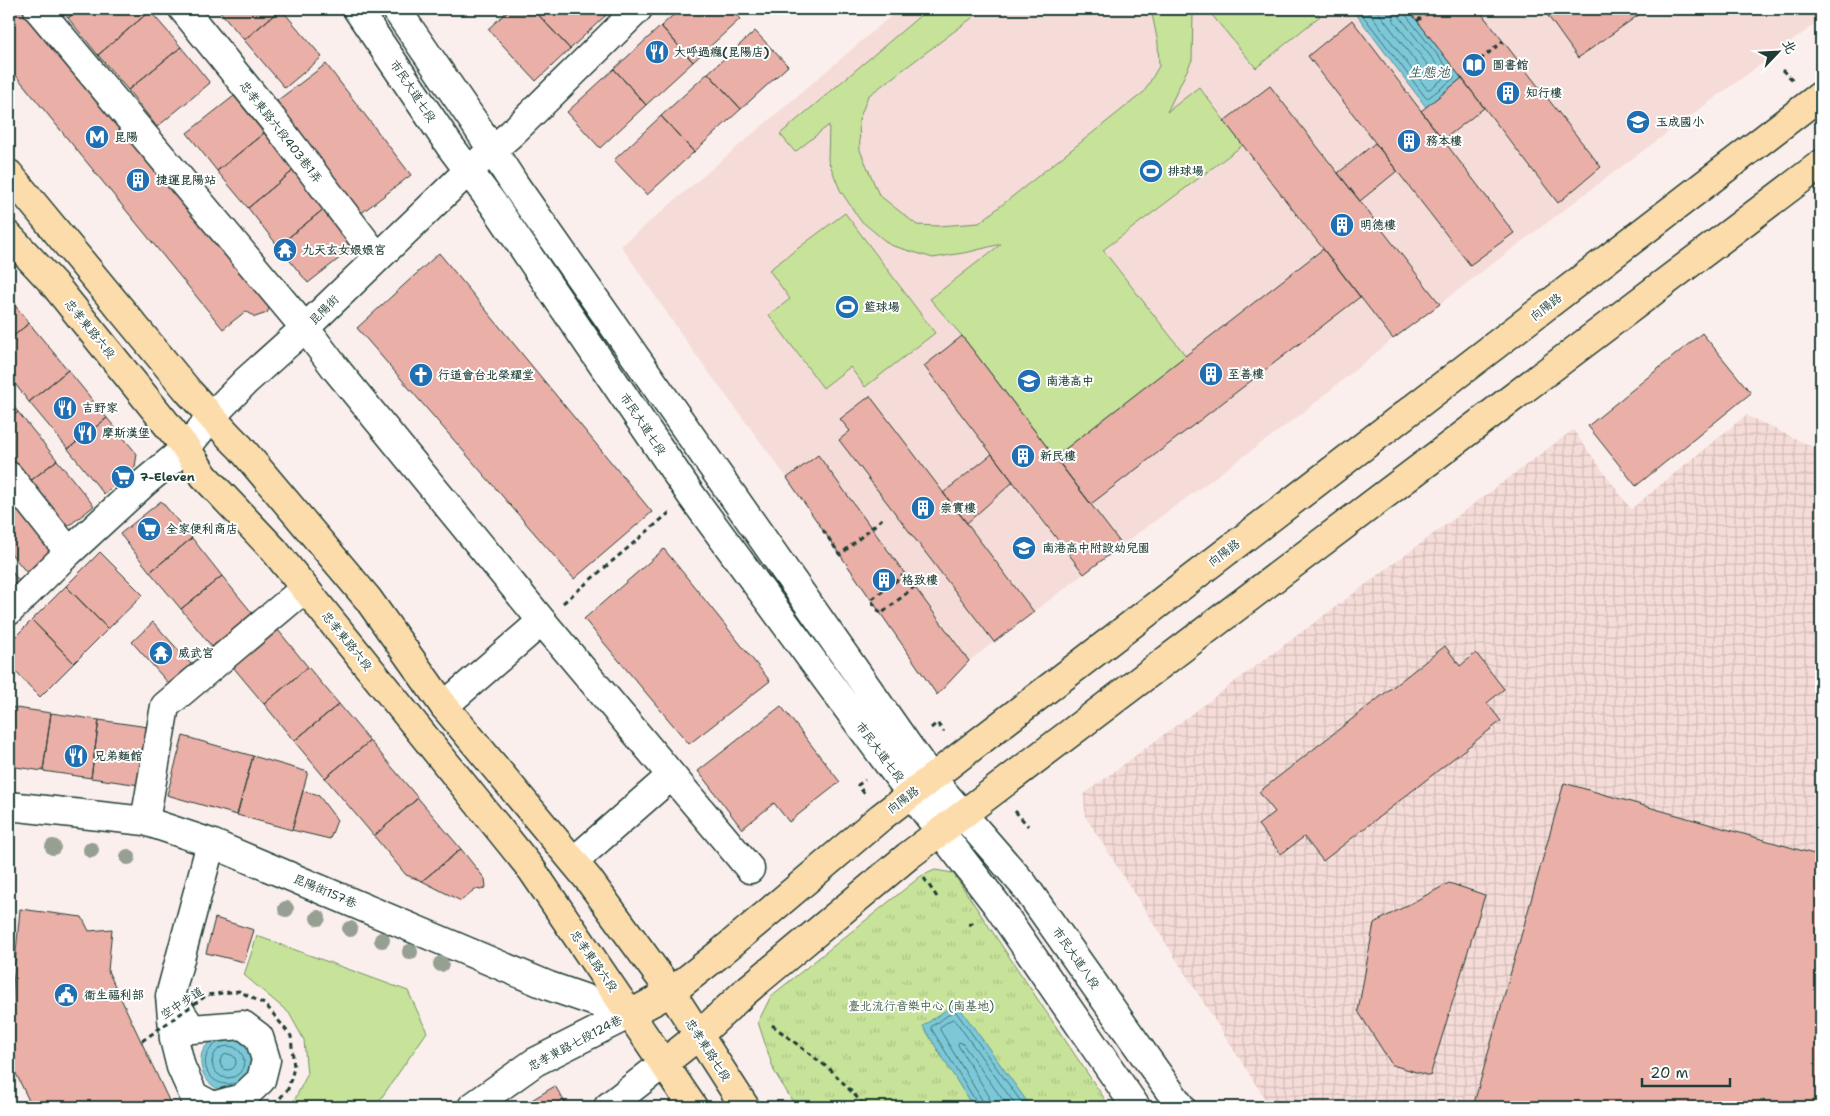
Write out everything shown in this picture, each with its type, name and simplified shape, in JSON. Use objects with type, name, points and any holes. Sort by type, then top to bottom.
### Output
[{"type":"main road","name":"向陽路","points":[[630,1014],[671,992],[718,955],[881,817],[1821,95]]},
{"type":"main road","points":[[693,1107],[664,1063],[698,1036],[746,991],[908,856],[1821,164]]},
{"type":"main road","points":[[9,174],[189,392],[212,416],[222,430],[240,446],[368,599],[444,706],[574,861],[671,992]]},
{"type":"main road","name":"忠孝東路六段","points":[[9,236],[53,283],[186,448],[204,476],[274,550],[532,870],[664,1063]]},
{"type":"main road","name":"忠孝東路七段","points":[[671,992],[745,1107]]},
{"type":"street","points":[[38,9],[305,328],[336,369],[542,621],[750,869]]},
{"type":"street","name":"忠孝東路六段403巷1弄","points":[[183,9],[273,120],[377,257]]},
{"type":"street","name":"市民大道七段","points":[[356,9],[468,171],[494,205],[692,495],[887,762],[963,815]]},
{"type":"street","name":"市民大道七段","points":[[396,9],[578,274],[902,738],[940,832]]},
{"type":"street","name":"昆陽街","points":[[9,611],[69,552],[145,482],[186,448],[212,416],[246,381],[305,328],[468,171],[512,133],[638,9]]},
{"type":"street","points":[[9,476],[69,552]]},
{"type":"street","points":[[145,821],[165,706],[304,589]]},
{"type":"street","points":[[444,706],[542,621]]},
{"type":"street","points":[[574,861],[672,776]]},
{"type":"street","name":"昆陽街157巷","points":[[9,806],[145,821],[211,843],[549,986],[630,1014]]},
{"type":"street","name":"市民大道八段","points":[[963,815],[1024,885],[1181,1107]]},
{"type":"street","points":[[940,832],[997,905],[1136,1107]]},
{"type":"street","points":[[170,996],[211,843]]},
{"type":"street","name":"忠孝東路七段124巷","points":[[472,1107],[535,1062],[630,1014]]},
{"type":"street","points":[[608,1107],[664,1063]]},
{"type":"path","points":[[1417,21],[1433,9]]},
{"type":"path","points":[[1480,60],[1503,41]]},
{"type":"path","points":[[1782,70],[1796,83]]},
{"type":"path","points":[[542,621],[692,495]]},
{"type":"path","points":[[824,530],[840,555],[883,518]]},
{"type":"path","points":[[905,574],[872,600],[881,614],[914,586]]},
{"type":"path","name":"空中步道","points":[[142,1041],[207,995],[239,991],[266,1005],[291,1036],[294,1068],[288,1089],[272,1107]]},
{"type":"path","points":[[772,1025],[832,1071],[866,1107]]},
{"type":"shaded area","name":"南港高中","points":[[899,9],[1821,9],[1821,20],[1617,170],[1393,339],[1299,416],[1122,545],[969,661],[937,695],[787,478],[690,347],[621,246]]},
{"type":"shaded area","points":[[1746,415],[1821,451],[1821,1107],[1270,1107],[1085,816],[1084,794],[1573,430],[1631,509]]},
{"type":"green space","points":[[928,9],[984,9],[868,96],[859,120],[860,150],[879,195],[917,225],[938,226],[979,223],[1144,92],[1159,66],[1158,43],[1151,9],[1192,9],[1193,14],[1192,60],[1167,112],[1199,87],[1243,145],[1103,250],[1186,356],[1055,457],[962,336],[930,299],[1001,244],[933,258],[890,245],[860,220],[840,190],[828,160],[829,125],[795,152],[780,134]]},
{"type":"green space","points":[[1207,9],[1314,9],[1320,16],[1256,68]]},
{"type":"green space","name":"籃球場","points":[[845,213],[935,333],[865,387],[850,367],[823,388],[769,315],[790,299],[769,270]]},
{"type":"green space","name":"臺北流行音樂中心 (南基地)","points":[[935,870],[953,873],[1110,1107],[796,1107],[774,1071],[758,1022],[771,996],[921,876]]},
{"type":"green space","points":[[257,936],[408,991],[427,1032],[375,1107],[291,1107],[307,1075],[304,1040],[289,1013],[244,975]]},
{"type":"water","name":"生態池","points":[[1408,9],[1462,78],[1426,107],[1353,10]]},
{"type":"water","points":[[956,1003],[1031,1107],[973,1107],[923,1026]]},
{"type":"water","points":[[214,1038],[243,1040],[248,1043],[250,1048],[250,1077],[239,1085],[226,1090],[209,1083],[201,1066],[202,1053]]},
{"type":"building","name":"捷運昆陽站","points":[[9,9],[34,9],[272,302],[267,313],[255,317],[246,311],[223,329],[9,67]]},
{"type":"building","points":[[60,9],[79,9],[68,18]]},
{"type":"building","points":[[79,9],[149,9],[150,11],[98,55],[68,18]]},
{"type":"building","points":[[218,9],[281,9],[244,40]]},
{"type":"building","points":[[281,9],[322,57],[285,88],[244,40]]},
{"type":"building","points":[[510,9],[533,9],[570,49],[536,81],[488,29]]},
{"type":"building","points":[[533,9],[598,9],[605,16],[570,49]]},
{"type":"building","points":[[598,9],[613,9],[605,16]]},
{"type":"building","points":[[680,9],[731,9],[740,19],[693,62],[661,26]]},
{"type":"building","name":"知行樓","points":[[1408,9],[1478,9],[1601,167],[1558,203]]},
{"type":"building","points":[[1543,9],[1647,9],[1578,58]]},
{"type":"building","points":[[150,11],[181,47],[128,90],[98,55]]},
{"type":"building","name":"務本樓","points":[[1352,20],[1514,233],[1470,265],[1308,56]]},
{"type":"building","points":[[661,26],[693,62],[646,105],[614,69]]},
{"type":"building","points":[[755,31],[788,66],[741,109],[708,73]]},
{"type":"building","points":[[181,47],[210,83],[157,127],[128,90]]},
{"type":"building","points":[[326,64],[411,175],[351,221],[266,109]]},
{"type":"building","points":[[614,69],[646,105],[600,148],[567,112]]},
{"type":"building","points":[[708,73],[741,109],[694,152],[661,116]]},
{"type":"building","points":[[1462,78],[1484,108],[1443,140],[1421,111]]},
{"type":"building","name":"明德樓","points":[[1270,86],[1440,304],[1393,339],[1224,121]]},
{"type":"building","points":[[234,96],[264,133],[217,171],[187,133]]},
{"type":"building","points":[[661,116],[694,152],[647,195],[614,160]]},
{"type":"building","points":[[264,133],[294,170],[248,208],[217,171]]},
{"type":"building","points":[[1375,143],[1397,171],[1360,201],[1338,173]]},
{"type":"building","points":[[294,170],[325,208],[278,246],[248,208]]},
{"type":"building","points":[[325,208],[355,246],[308,283],[278,246]]},
{"type":"building","name":"至善樓","points":[[1323,249],[1360,297],[1091,504],[1055,457]]},
{"type":"building","points":[[439,253],[652,512],[574,579],[357,328]]},
{"type":"building","points":[[9,298],[29,323],[9,340]]},
{"type":"building","points":[[29,323],[68,370],[29,402],[9,376],[9,340]]},
{"type":"building","points":[[1702,333],[1751,393],[1636,486],[1588,426]]},
{"type":"building","name":"新民樓","points":[[962,336],[1122,545],[1084,574],[924,366]]},
{"type":"building","points":[[68,370],[107,418],[68,449],[29,402]]},
{"type":"building","name":"崇實樓","points":[[870,396],[1034,612],[994,642],[839,440],[850,431],[840,419]]},
{"type":"building","points":[[9,401],[18,412],[9,420]]},
{"type":"building","points":[[18,412],[57,460],[29,482],[9,457],[9,420]]},
{"type":"building","points":[[107,418],[137,454],[135,467],[104,494],[68,449]]},
{"type":"building","points":[[992,454],[1013,482],[967,523],[943,493]]},
{"type":"building","name":"格致樓","points":[[818,455],[969,661],[937,695],[787,478]]},
{"type":"building","points":[[57,460],[94,506],[66,528],[29,482]]},
{"type":"building","points":[[161,501],[192,538],[150,572],[120,534]]},
{"type":"building","points":[[18,502],[56,550],[27,573],[9,551],[9,509]]},
{"type":"building","points":[[192,538],[222,576],[181,609],[150,572]]},
{"type":"building","points":[[664,549],[770,681],[689,744],[584,619]]},
{"type":"building","points":[[100,552],[143,595],[108,629],[66,586]]},
{"type":"building","points":[[9,568],[19,581],[9,589]]},
{"type":"building","points":[[222,576],[253,614],[212,647],[181,609]]},
{"type":"building","points":[[66,586],[108,629],[74,663],[32,620]]},
{"type":"building","points":[[32,620],[74,663],[40,697],[9,665],[9,643]]},
{"type":"building","name":"威武宮","points":[[153,622],[191,664],[170,685],[132,642]]},
{"type":"building","points":[[278,630],[308,667],[264,704],[233,667]]},
{"type":"building","points":[[1445,646],[1460,666],[1476,653],[1504,689],[1487,703],[1501,721],[1323,861],[1304,837],[1281,854],[1258,825],[1275,812],[1259,792]]},
{"type":"building","points":[[308,667],[339,704],[294,741],[264,704]]},
{"type":"building","points":[[339,704],[370,741],[325,778],[294,741]]},
{"type":"building","points":[[781,706],[840,782],[789,822],[774,803],[742,829],[698,771]]},
{"type":"building","points":[[9,707],[51,713],[43,771],[9,766]]},
{"type":"building","points":[[51,713],[99,720],[91,778],[43,771]]},
{"type":"building","points":[[99,720],[148,727],[140,785],[91,778]]},
{"type":"building","points":[[183,736],[253,756],[237,815],[167,795]]},
{"type":"building","points":[[370,741],[418,798],[374,836],[325,778]]},
{"type":"building","points":[[253,756],[308,772],[292,830],[237,815]]},
{"type":"building","points":[[1564,783],[1821,856],[1821,1107],[1473,1107]]},
{"type":"building","points":[[303,791],[319,796],[337,820],[330,839],[292,830]]},
{"type":"building","points":[[418,798],[461,849],[422,881],[406,875],[374,836]]},
{"type":"building","points":[[461,849],[485,879],[486,887],[481,890],[475,889],[461,901],[422,881]]},
{"type":"building","points":[[1449,883],[1485,895],[1430,1076],[1392,1065],[1358,1011],[1374,923]]},
{"type":"building","name":"衛生福利部","points":[[20,909],[82,917],[89,931],[112,929],[108,971],[172,1107],[32,1107],[9,1059],[9,1029]]},
{"type":"building","points":[[215,918],[254,930],[244,962],[206,953]]},
{"type":"building","points":[[555,1086],[566,1104],[562,1107],[520,1107]]},
{"type":"place","name":"大呼過癮(昆陽店)","points":[[657,52]]},
{"type":"place","name":"圖書館","points":[[1474,65]]},
{"type":"place","name":"知行樓","points":[[1508,93]]},
{"type":"place","name":"玉成國小","points":[[1638,122]]},
{"type":"place","name":"昆陽","points":[[97,137]]},
{"type":"place","name":"務本樓","points":[[1409,141]]},
{"type":"place","name":"排球場","points":[[1151,171]]},
{"type":"place","name":"捷運昆陽站","points":[[138,180]]},
{"type":"place","name":"明德樓","points":[[1342,225]]},
{"type":"place","name":"九天玄女娘娘宮","points":[[285,250]]},
{"type":"place","name":"籃球場","points":[[847,307]]},
{"type":"place","name":"至善樓","points":[[1211,374]]},
{"type":"place","name":"行道會台北榮耀堂","points":[[421,375]]},
{"type":"place","name":"南港高中","points":[[1029,381]]},
{"type":"place","name":"吉野家","points":[[65,408]]},
{"type":"place","name":"摩斯漢堡","points":[[85,433]]},
{"type":"place","name":"新民樓","points":[[1023,456]]},
{"type":"place","name":"7-Eleven","points":[[123,477]]},
{"type":"place","name":"崇實樓","points":[[923,508]]},
{"type":"place","name":"全家便利商店","points":[[149,529]]},
{"type":"place","name":"南港高中附設幼兒園","points":[[1024,548]]},
{"type":"place","name":"格致樓","points":[[884,580]]},
{"type":"place","name":"威武宮","points":[[161,653]]},
{"type":"place","name":"兄弟麵館","points":[[76,756]]},
{"type":"place","name":"衛生福利部","points":[[66,995]]}]
